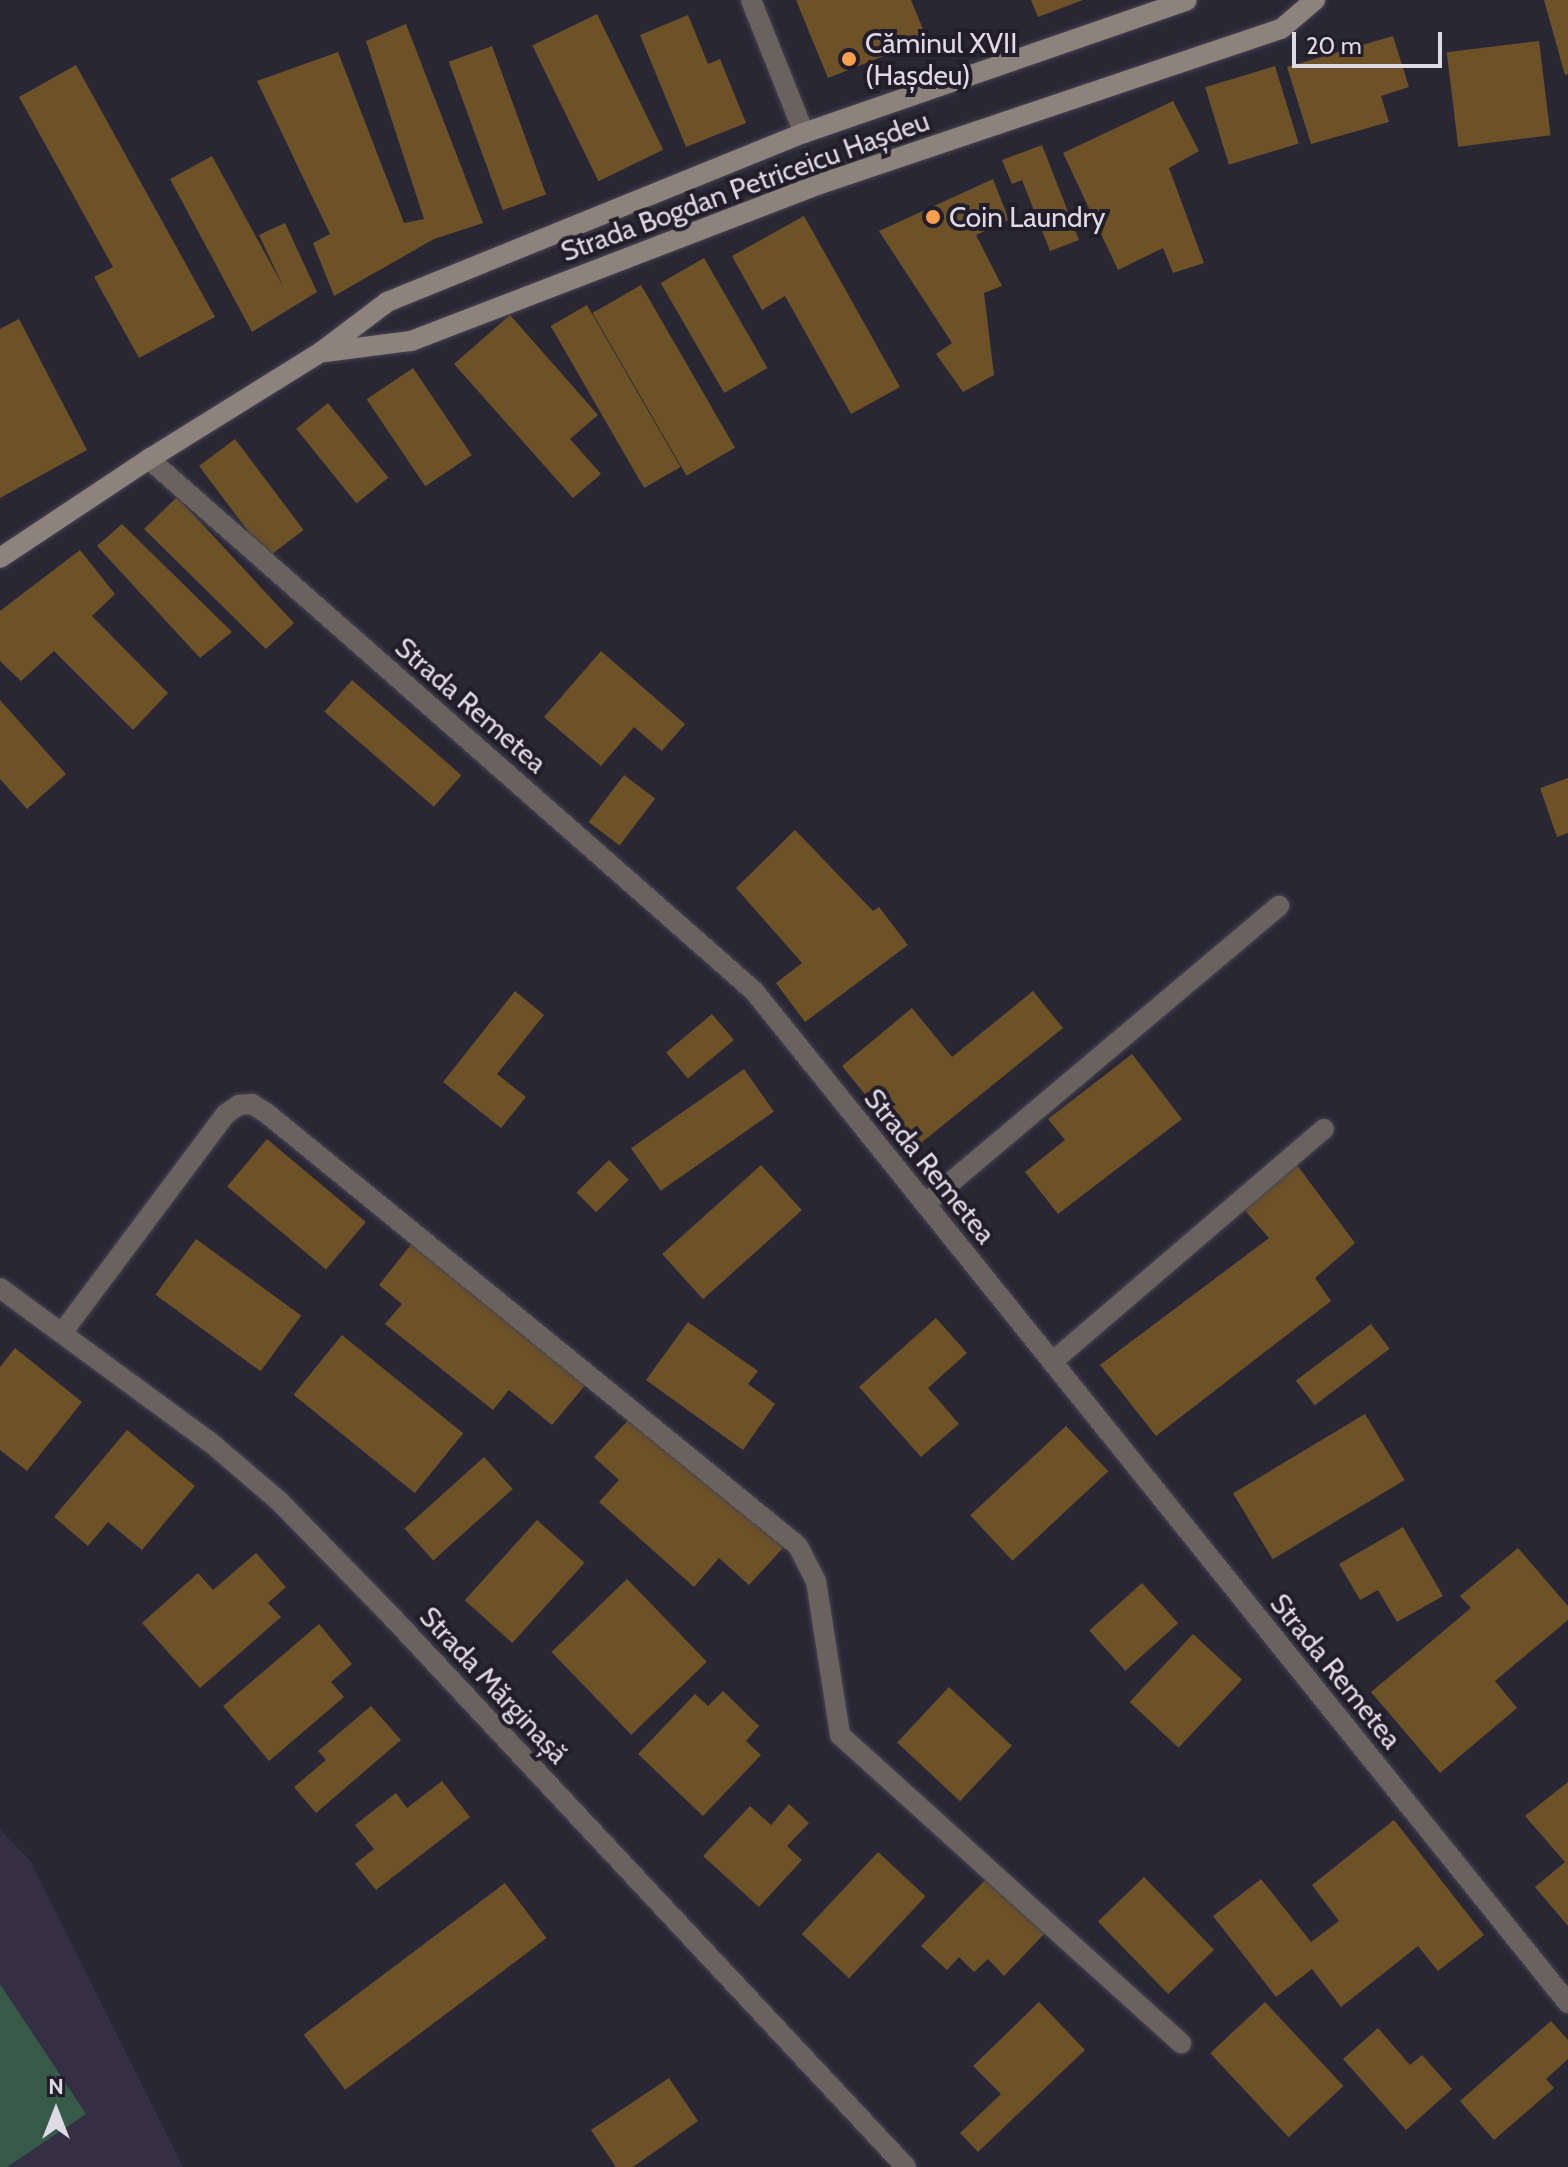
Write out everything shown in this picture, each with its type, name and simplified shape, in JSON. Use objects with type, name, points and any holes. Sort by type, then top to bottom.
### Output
[{"type":"street","points":[[751,0],[804,133]]},
{"type":"street","name":"Strada Bogdan Petriceicu Hașdeu","points":[[0,558],[149,459],[321,352],[387,302],[804,133],[1187,0]]},
{"type":"street","name":"Strada Bogdan Petriceicu Hașdeu","points":[[321,352],[411,341],[820,184],[1281,29],[1315,0]]},
{"type":"street","name":"Strada Remetea","points":[[149,459],[754,991],[1568,2003]]},
{"type":"street","points":[[925,1204],[1279,906]]},
{"type":"street","points":[[62,1333],[226,1114],[239,1105],[252,1104],[265,1112],[798,1546],[816,1581],[840,1735],[1181,2043]]},
{"type":"street","points":[[1052,1362],[1324,1129]]},
{"type":"street","name":"Strada Mărginașă","points":[[0,1288],[210,1442],[278,1500],[405,1630],[906,2167]]},
{"type":"shaded area","points":[[0,1829],[31,1862],[183,2167],[0,2167]]},
{"type":"green space","points":[[0,1984],[86,2114],[7,2167],[0,2167]]},
{"type":"building","name":"Căminul XVII (Hașdeu)","points":[[796,0],[911,0],[927,39],[828,78]]},
{"type":"building","points":[[1031,0],[1083,0],[1038,17]]},
{"type":"building","points":[[1544,0],[1568,0],[1568,74],[1565,75]]},
{"type":"building","points":[[597,14],[663,150],[598,181],[532,46]]},
{"type":"building","points":[[688,15],[708,64],[720,59],[746,123],[686,147],[640,35]]},
{"type":"building","points":[[406,24],[483,223],[434,239],[334,296],[313,243],[330,234],[257,81],[338,52],[404,223],[424,219],[366,41]]},
{"type":"building","points":[[1393,36],[1409,87],[1381,96],[1389,122],[1311,144],[1287,67]]},
{"type":"building","points":[[1539,41],[1551,135],[1458,147],[1447,52]]},
{"type":"building","points":[[492,46],[546,194],[503,210],[449,62]]},
{"type":"building","points":[[76,65],[215,317],[139,358],[94,277],[113,267],[19,97]]},
{"type":"building","points":[[1275,66],[1299,143],[1229,165],[1205,87]]},
{"type":"building","points":[[1173,101],[1199,151],[1169,168],[1204,263],[1173,273],[1163,248],[1118,270],[1063,153]]},
{"type":"building","points":[[1042,145],[1079,240],[1050,251],[1022,180],[1012,184],[1002,160]]},
{"type":"building","points":[[212,156],[284,288],[259,235],[285,223],[317,292],[252,332],[170,179]]},
{"type":"building","points":[[993,179],[1009,220],[976,235],[1002,286],[984,293],[994,375],[963,392],[936,354],[952,343],[879,231]]},
{"type":"building","points":[[804,216],[900,387],[851,414],[785,296],[762,310],[732,256]]},
{"type":"building","points":[[704,258],[768,368],[724,393],[661,283]]},
{"type":"building","points":[[641,285],[735,448],[687,476],[593,313]]},
{"type":"building","points":[[587,305],[680,467],[644,488],[551,326]]},
{"type":"building","points":[[510,315],[598,415],[570,439],[601,474],[573,498],[454,364]]},
{"type":"building","points":[[19,319],[87,450],[0,498],[0,329]]},
{"type":"building","points":[[413,368],[472,455],[425,486],[367,399]]},
{"type":"building","points":[[328,403],[388,478],[357,503],[296,429]]},
{"type":"building","points":[[235,439],[304,530],[268,557],[199,466]]},
{"type":"building","points":[[177,497],[294,623],[266,649],[144,529]]},
{"type":"building","points":[[122,524],[232,632],[200,658],[97,546]]},
{"type":"building","points":[[80,550],[115,594],[92,616],[168,693],[133,730],[54,651],[21,681],[0,661],[0,611]]},
{"type":"building","points":[[601,651],[685,724],[662,751],[634,727],[601,766],[544,717]]},
{"type":"building","points":[[352,680],[461,775],[434,807],[324,712]]},
{"type":"building","points":[[0,700],[66,774],[27,809],[0,779]]},
{"type":"building","points":[[624,775],[655,798],[620,846],[588,822]]},
{"type":"building","points":[[1568,778],[1568,833],[1557,837],[1540,788]]},
{"type":"building","points":[[795,830],[873,911],[879,907],[908,945],[805,1022],[776,983],[802,963],[736,888]]},
{"type":"building","points":[[515,991],[544,1015],[497,1074],[526,1097],[501,1128],[443,1082]]},
{"type":"building","points":[[1033,991],[1063,1028],[911,1151],[842,1066],[912,1008],[952,1057]]},
{"type":"building","points":[[712,1014],[734,1040],[688,1079],[666,1053]]},
{"type":"building","points":[[1132,1054],[1182,1119],[1058,1214],[1025,1172],[1065,1140],[1048,1119]]},
{"type":"building","points":[[744,1069],[774,1112],[661,1191],[631,1148]]},
{"type":"building","points":[[267,1139],[366,1222],[326,1269],[227,1186]]},
{"type":"building","points":[[609,1160],[629,1180],[596,1212],[576,1193]]},
{"type":"building","points":[[1294,1161],[1355,1243],[1315,1278],[1331,1301],[1156,1436],[1100,1365],[1269,1238],[1240,1205]]},
{"type":"building","points":[[761,1165],[802,1210],[703,1299],[662,1254]]},
{"type":"building","points":[[196,1239],[301,1315],[261,1371],[155,1295]]},
{"type":"building","points":[[413,1242],[587,1383],[552,1425],[509,1390],[493,1410],[385,1324],[402,1304],[379,1285]]},
{"type":"building","points":[[936,1318],[967,1353],[928,1388],[959,1424],[921,1457],[859,1387]]},
{"type":"building","points":[[688,1322],[758,1371],[748,1384],[775,1404],[743,1450],[646,1380]]},
{"type":"building","points":[[1371,1324],[1390,1349],[1315,1405],[1296,1381]]},
{"type":"building","points":[[342,1335],[463,1433],[415,1493],[294,1395]]},
{"type":"building","points":[[15,1348],[82,1402],[27,1471],[0,1450],[0,1367]]},
{"type":"building","points":[[634,1414],[783,1548],[749,1585],[719,1558],[694,1587],[599,1502],[619,1480],[594,1457]]},
{"type":"building","points":[[1365,1414],[1405,1480],[1273,1559],[1233,1493]]},
{"type":"building","points":[[1066,1426],[1108,1471],[1012,1561],[970,1515]]},
{"type":"building","points":[[127,1430],[195,1486],[142,1550],[108,1522],[88,1546],[54,1517]]},
{"type":"building","points":[[484,1457],[513,1489],[433,1561],[404,1529]]},
{"type":"building","points":[[537,1520],[585,1563],[512,1643],[465,1600]]},
{"type":"building","points":[[1403,1527],[1443,1596],[1397,1622],[1378,1590],[1360,1600],[1339,1564]]},
{"type":"building","points":[[1518,1548],[1568,1606],[1568,1620],[1495,1681],[1517,1708],[1440,1773],[1371,1692],[1471,1608],[1460,1596]]},
{"type":"building","points":[[256,1553],[286,1587],[268,1603],[281,1617],[200,1688],[142,1623],[198,1573],[213,1590]]},
{"type":"building","points":[[627,1579],[707,1662],[631,1735],[551,1652]]},
{"type":"building","points":[[1142,1583],[1178,1623],[1125,1671],[1089,1631]]},
{"type":"building","points":[[319,1624],[352,1664],[331,1682],[344,1697],[269,1761],[223,1706]]},
{"type":"building","points":[[1193,1634],[1242,1680],[1179,1748],[1130,1702]]},
{"type":"building","points":[[949,1687],[1012,1746],[960,1801],[897,1743]]},
{"type":"building","points":[[723,1691],[759,1726],[746,1741],[761,1755],[703,1816],[638,1754],[695,1694],[708,1706]]},
{"type":"building","points":[[371,1706],[401,1740],[316,1813],[294,1787],[326,1760],[318,1751]]},
{"type":"building","points":[[442,1781],[470,1817],[376,1890],[355,1864],[374,1849],[355,1825],[396,1793],[407,1808]]},
{"type":"building","points":[[1568,1782],[1568,1926],[1535,1887],[1565,1862],[1525,1816]]},
{"type":"building","points":[[789,1804],[809,1823],[787,1846],[802,1860],[759,1907],[703,1856],[750,1806],[771,1825]]},
{"type":"building","points":[[1394,1820],[1484,1935],[1438,1971],[1418,1946],[1341,2007],[1312,1969],[1276,1997],[1213,1916],[1261,1879],[1311,1942],[1339,1921],[1312,1885]]},
{"type":"building","points":[[878,1852],[926,1896],[849,1978],[802,1934]]},
{"type":"building","points":[[990,1875],[1047,1931],[1004,1976],[988,1959],[974,1972],[959,1957],[947,1970],[921,1946]]},
{"type":"building","points":[[1144,1877],[1214,1950],[1168,1994],[1098,1921]]},
{"type":"building","points":[[505,1883],[547,1938],[345,2090],[304,2035]]},
{"type":"building","points":[[1039,2002],[1085,2050],[978,2152],[960,2133],[1001,2094],[973,2066]]},
{"type":"building","points":[[1265,2002],[1343,2086],[1289,2137],[1210,2053]]},
{"type":"building","points":[[1551,2021],[1568,2040],[1568,2059],[1546,2079],[1554,2088],[1494,2140],[1460,2101]]},
{"type":"building","points":[[1378,2028],[1410,2065],[1422,2055],[1452,2089],[1406,2130],[1343,2059]]},
{"type":"building","points":[[669,2078],[698,2121],[633,2167],[616,2167],[591,2130]]},
{"type":"place","name":"Căminul XVII (Hașdeu)","points":[[849,59]]},
{"type":"place","name":"Coin Laundry","points":[[933,217]]}]
